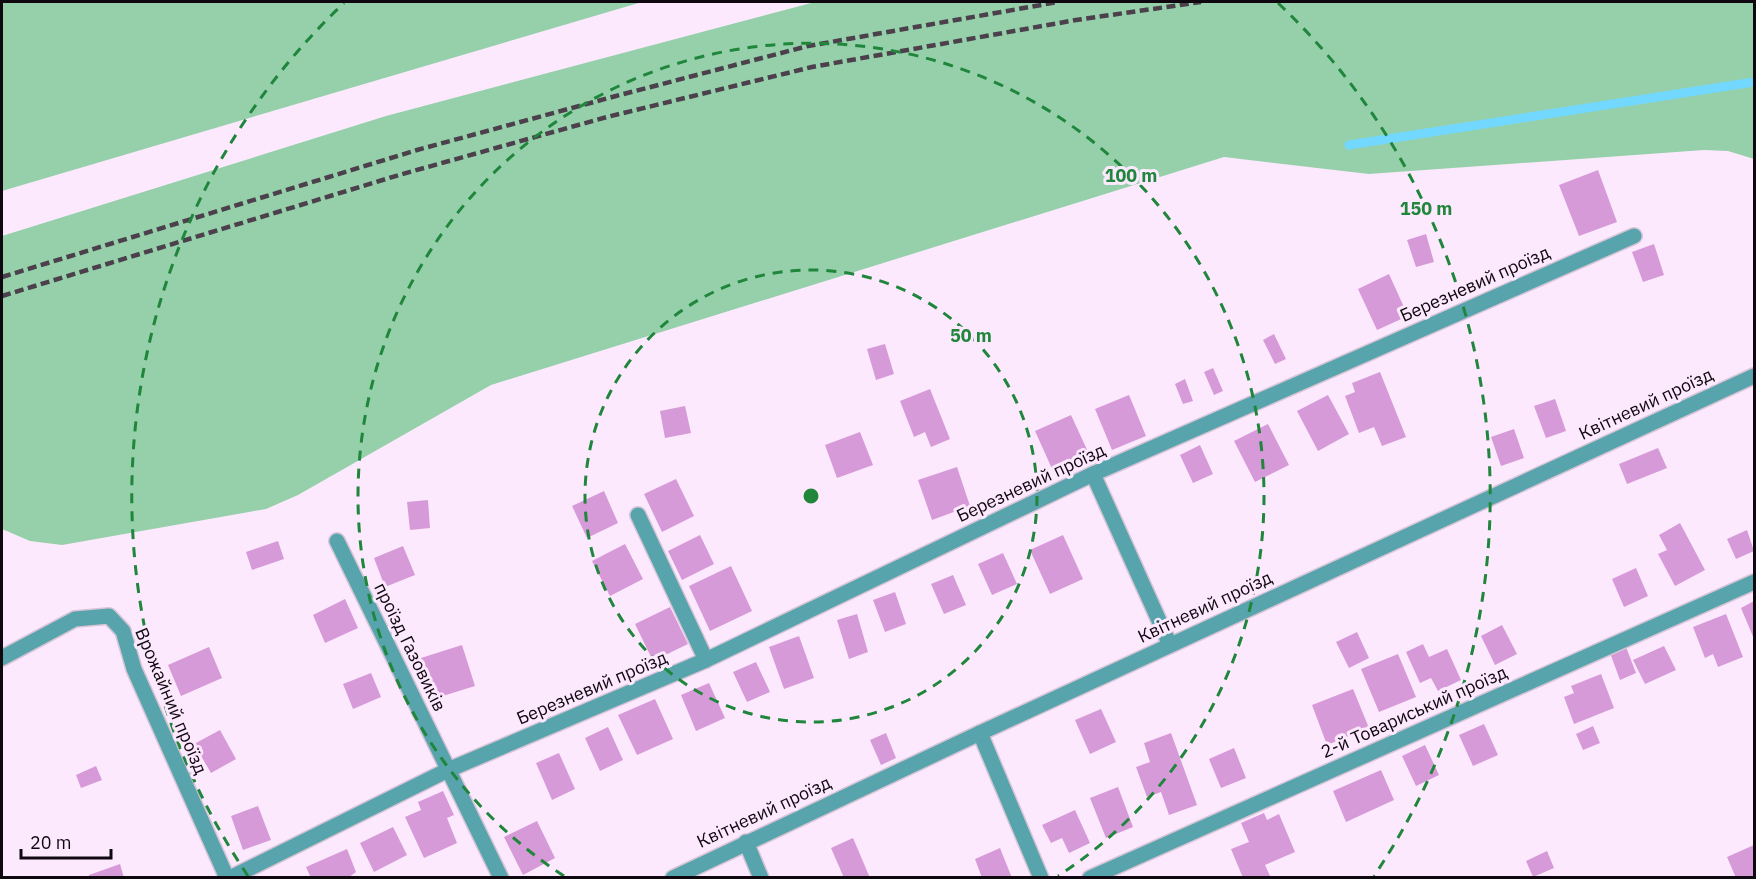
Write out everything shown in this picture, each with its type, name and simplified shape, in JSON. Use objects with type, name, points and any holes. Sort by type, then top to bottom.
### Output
[{"type":"street","name":"Березневий проїзд","points":[[228,878],[448,770],[706,660],[1093,474],[1634,236]]},
{"type":"street","name":"Квітневий проїзд","points":[[673,878],[980,733],[1755,376]]},
{"type":"street","points":[[1093,474],[1170,645]]},
{"type":"street","points":[[638,515],[706,660]]},
{"type":"street","name":"проїзд Газовиків","points":[[337,541],[448,770]]},
{"type":"street","name":"2-й Товариський проїзд","points":[[1090,878],[1755,582]]},
{"type":"street","name":"Врожайний проїзд","points":[[2,658],[75,619],[109,616],[123,631],[134,669],[228,878]]},
{"type":"street","points":[[980,733],[1041,878]]},
{"type":"street","points":[[448,770],[501,878]]},
{"type":"street","points":[[746,842],[761,878]]},
{"type":"green space","points":[[2,2],[642,2],[2,191]]},
{"type":"green space","points":[[815,2],[1754,2],[1754,159],[1728,151],[1704,150],[1369,174],[1224,157],[491,385],[298,495],[266,509],[62,545],[30,541],[2,529],[2,236],[386,116]]},
{"type":"building","points":[[1598,170],[1617,222],[1579,236],[1559,185]]},
{"type":"building","points":[[1426,234],[1434,262],[1416,267],[1407,240]]},
{"type":"building","points":[[1654,244],[1664,275],[1643,282],[1632,252]]},
{"type":"building","points":[[1389,274],[1408,316],[1377,330],[1358,289]]},
{"type":"building","points":[[1274,334],[1286,359],[1275,364],[1263,340]]},
{"type":"building","points":[[885,344],[894,374],[876,380],[867,349]]},
{"type":"building","points":[[1213,368],[1223,391],[1214,395],[1204,372]]},
{"type":"building","points":[[1380,372],[1406,437],[1382,446],[1374,427],[1359,433],[1345,396],[1355,392],[1352,383]]},
{"type":"building","points":[[1185,379],[1193,401],[1183,404],[1175,384]]},
{"type":"building","points":[[930,389],[950,439],[931,447],[925,432],[914,437],[900,401]]},
{"type":"building","points":[[1129,395],[1146,436],[1112,450],[1095,409]]},
{"type":"building","points":[[1328,395],[1349,434],[1318,451],[1297,411]]},
{"type":"building","points":[[1555,399],[1566,431],[1546,438],[1534,406]]},
{"type":"building","points":[[685,406],[691,433],[665,438],[660,411]]},
{"type":"building","points":[[1071,415],[1089,454],[1053,471],[1035,431]]},
{"type":"building","points":[[1268,424],[1289,465],[1255,482],[1234,441]]},
{"type":"building","points":[[1514,429],[1524,458],[1501,466],[1491,437]]},
{"type":"building","points":[[860,432],[873,465],[837,478],[825,445]]},
{"type":"building","points":[[1200,445],[1213,474],[1193,483],[1180,455]]},
{"type":"building","points":[[1658,448],[1667,468],[1627,484],[1619,464]]},
{"type":"building","points":[[957,467],[970,506],[932,520],[918,480]]},
{"type":"building","points":[[676,479],[694,516],[662,532],[644,494]]},
{"type":"building","points":[[604,491],[618,523],[587,538],[572,506]]},
{"type":"building","points":[[428,500],[430,528],[410,530],[407,502]]},
{"type":"building","points":[[1680,523],[1705,570],[1675,586],[1658,554],[1667,550],[1659,535]]},
{"type":"building","points":[[1747,530],[1754,551],[1736,559],[1727,539]]},
{"type":"building","points":[[700,535],[714,564],[682,580],[668,551]]},
{"type":"building","points":[[1063,535],[1083,579],[1050,594],[1030,550]]},
{"type":"building","points":[[278,541],[284,559],[252,570],[246,552]]},
{"type":"building","points":[[625,544],[643,579],[610,596],[592,561]]},
{"type":"building","points":[[403,546],[415,575],[385,587],[374,558]]},
{"type":"building","points":[[1003,553],[1017,584],[992,595],[978,564]]},
{"type":"building","points":[[731,566],[752,611],[710,631],[689,586]]},
{"type":"building","points":[[1636,568],[1648,596],[1624,607],[1612,579]]},
{"type":"building","points":[[953,575],[966,605],[944,614],[931,584]]},
{"type":"building","points":[[895,592],[906,624],[885,632],[873,600]]},
{"type":"building","points":[[345,599],[358,628],[325,643],[313,615]]},
{"type":"building","points":[[1754,601],[1754,639],[1741,608]]},
{"type":"building","points":[[670,607],[688,644],[653,661],[635,624]]},
{"type":"building","points":[[857,614],[868,652],[849,659],[837,620]]},
{"type":"building","points":[[1726,614],[1743,657],[1718,667],[1713,654],[1705,658],[1693,627]]},
{"type":"building","points":[[1502,625],[1517,654],[1495,665],[1481,636]]},
{"type":"building","points":[[1357,632],[1369,658],[1349,668],[1336,642]]},
{"type":"building","points":[[799,636],[814,678],[784,689],[769,647]]},
{"type":"building","points":[[1423,644],[1429,657],[1447,649],[1461,680],[1438,691],[1431,678],[1420,683],[1406,652]]},
{"type":"building","points":[[462,645],[475,686],[433,699],[421,658]]},
{"type":"building","points":[[1664,646],[1676,670],[1645,684],[1633,660]]},
{"type":"building","points":[[209,647],[222,678],[181,696],[168,665]]},
{"type":"building","points":[[1626,647],[1636,673],[1620,680],[1610,653]]},
{"type":"building","points":[[1398,654],[1416,697],[1379,712],[1361,669]]},
{"type":"building","points":[[756,662],[770,692],[747,702],[733,672]]},
{"type":"building","points":[[371,673],[381,697],[353,709],[343,684]]},
{"type":"building","points":[[1601,674],[1614,708],[1574,724],[1564,697],[1574,693],[1571,686]]},
{"type":"building","points":[[709,683],[725,718],[696,731],[681,695]]},
{"type":"building","points":[[1353,689],[1369,728],[1327,745],[1312,705]]},
{"type":"building","points":[[655,699],[673,739],[637,755],[618,715]]},
{"type":"building","points":[[1101,709],[1116,742],[1090,754],[1075,720]]},
{"type":"building","points":[[1484,724],[1498,755],[1473,766],[1459,735]]},
{"type":"building","points":[[1593,726],[1600,743],[1583,750],[1576,734]]},
{"type":"building","points":[[608,727],[623,760],[600,771],[585,738]]},
{"type":"building","points":[[220,730],[236,759],[211,773],[194,744]]},
{"type":"building","points":[[886,733],[896,758],[881,765],[870,740]]},
{"type":"building","points":[[1171,733],[1197,805],[1169,815],[1161,792],[1147,797],[1136,767],[1150,762],[1144,743]]},
{"type":"building","points":[[1425,745],[1439,775],[1416,786],[1402,756]]},
{"type":"building","points":[[1234,748],[1246,778],[1221,788],[1209,759]]},
{"type":"building","points":[[559,753],[575,789],[552,800],[536,763]]},
{"type":"building","points":[[96,766],[102,780],[81,788],[76,775]]},
{"type":"building","points":[[1381,770],[1394,800],[1346,822],[1333,791]]},
{"type":"building","points":[[1118,787],[1133,827],[1106,838],[1090,798]]},
{"type":"building","points":[[443,791],[454,815],[447,818],[457,843],[424,858],[405,817],[421,810],[418,802]]},
{"type":"building","points":[[258,806],[271,840],[243,850],[231,816]]},
{"type":"building","points":[[1075,810],[1090,843],[1069,853],[1062,838],[1051,843],[1042,825]]},
{"type":"building","points":[[1264,813],[1267,820],[1279,814],[1295,852],[1265,865],[1271,878],[1243,878],[1231,849],[1249,842],[1241,823]]},
{"type":"building","points":[[537,821],[555,858],[523,875],[504,837]]},
{"type":"building","points":[[393,827],[407,855],[374,872],[360,843]]},
{"type":"building","points":[[853,838],[870,878],[844,878],[831,848]]},
{"type":"building","points":[[1754,845],[1754,878],[1736,878],[1727,857]]},
{"type":"building","points":[[1000,848],[1012,878],[982,878],[975,859]]},
{"type":"building","points":[[347,849],[356,872],[348,878],[311,878],[306,867]]},
{"type":"building","points":[[1547,851],[1554,868],[1533,877],[1526,861]]},
{"type":"building","points":[[120,864],[124,878],[89,878],[89,875]]},
{"type":"waterway","points":[[1349,145],[1754,82]]},
{"type":"railway","points":[[2,277],[417,150],[616,96],[808,46],[1058,2]]},
{"type":"railway","points":[[2,296],[399,175],[607,117],[812,67],[1076,20],[1201,2]]}]
